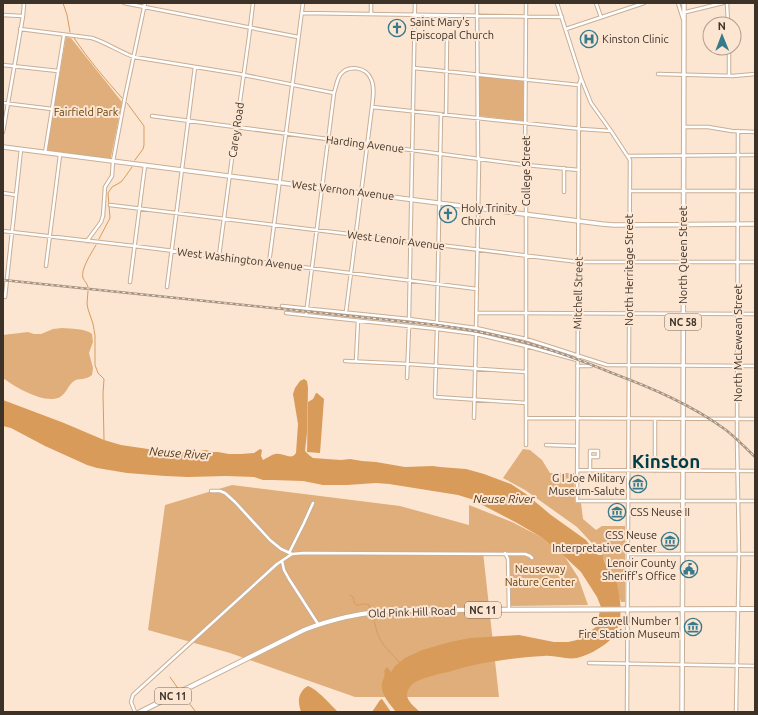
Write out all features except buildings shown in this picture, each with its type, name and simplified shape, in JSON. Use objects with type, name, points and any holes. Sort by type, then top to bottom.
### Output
[{"type":"highway","name":"Old Pink Hill Road","points":[[140,712],[318,624],[364,613],[398,610],[683,610]]},
{"type":"highway","name":"NC 11","points":[[683,610],[755,610]]},
{"type":"main road","name":"North Queen Street","points":[[683,554],[684,3]]},
{"type":"main road","name":"West Vernon Avenue","points":[[3,147],[602,224],[755,224]]},
{"type":"main road","name":"NC 58","points":[[682,712],[683,554]]},
{"type":"street","points":[[3,132],[24,3]]},
{"type":"street","points":[[124,3],[298,37]]},
{"type":"street","points":[[87,241],[103,219],[105,187],[112,176],[113,161],[145,3]]},
{"type":"street","name":"Carey Road","points":[[219,256],[253,3]]},
{"type":"street","points":[[269,263],[303,3]]},
{"type":"street","points":[[371,3],[371,14]]},
{"type":"street","points":[[409,319],[415,3]]},
{"type":"street","points":[[476,328],[479,162],[477,118],[478,3]]},
{"type":"street","name":"College Street","points":[[526,3],[526,339]]},
{"type":"street","name":"North Herritage Street","points":[[557,3],[581,78],[591,103],[630,160],[628,554],[626,609],[627,712]]},
{"type":"street","points":[[596,3],[601,17]]},
{"type":"street","points":[[566,29],[636,4],[644,3]]},
{"type":"street","points":[[678,3],[684,22]]},
{"type":"street","points":[[686,12],[723,3]]},
{"type":"street","points":[[727,3],[728,16]]},
{"type":"street","points":[[302,13],[562,18]]},
{"type":"street","points":[[3,15],[23,16]]},
{"type":"street","points":[[20,29],[94,39],[134,57],[244,75],[334,93]]},
{"type":"street","points":[[45,152],[64,35]]},
{"type":"street","points":[[446,114],[447,38]]},
{"type":"street","points":[[729,56],[729,76]]},
{"type":"street","points":[[3,64],[58,71]]},
{"type":"street","points":[[167,287],[195,67]]},
{"type":"street","points":[[306,315],[334,93],[341,74],[348,69],[360,68],[368,73],[372,80],[373,90],[346,312]]},
{"type":"street","points":[[414,68],[579,85]]},
{"type":"street","points":[[658,74],[729,76],[755,74]]},
{"type":"street","name":"Mitchell Street","points":[[581,78],[579,85],[577,501],[628,501]]},
{"type":"street","points":[[3,103],[52,109]]},
{"type":"street","points":[[372,107],[579,129],[611,131]]},
{"type":"street","points":[[437,322],[441,114]]},
{"type":"street","name":"Harding Avenue","points":[[152,116],[367,145],[526,165],[579,170]]},
{"type":"street","points":[[684,127],[708,127],[755,132]]},
{"type":"street","name":"North McLewean Street","points":[[736,712],[739,610],[738,131]]},
{"type":"street","points":[[5,297],[22,150]]},
{"type":"street","points":[[46,266],[60,154]]},
{"type":"street","points":[[628,156],[755,155]]},
{"type":"street","points":[[130,282],[144,165]]},
{"type":"street","points":[[564,168],[564,192]]},
{"type":"street","points":[[630,191],[755,190]]},
{"type":"street","points":[[3,193],[16,195]]},
{"type":"street","name":"West Lenoir Avenue","points":[[110,205],[579,262],[755,262]]},
{"type":"street","name":"West Washington Avenue","points":[[3,231],[219,256],[477,289]]},
{"type":"street","points":[[282,306],[437,322],[476,328],[526,339],[607,365],[755,366]]},
{"type":"street","points":[[286,313],[476,334],[577,360]]},
{"type":"street","points":[[476,313],[755,314]]},
{"type":"street","points":[[356,361],[358,321]]},
{"type":"street","points":[[407,378],[409,326]]},
{"type":"street","points":[[437,329],[435,397],[526,403]]},
{"type":"street","points":[[474,418],[476,334]]},
{"type":"street","points":[[526,346],[526,445]]},
{"type":"street","points":[[345,361],[526,372]]},
{"type":"street","points":[[577,366],[591,366]]},
{"type":"street","points":[[526,418],[755,419]]},
{"type":"street","points":[[655,419],[655,471]]},
{"type":"street","points":[[546,445],[577,446]]},
{"type":"street","points":[[590,457],[590,470]]},
{"type":"street","points":[[577,470],[755,471]]},
{"type":"street","points":[[211,491],[222,491],[229,496],[270,540],[281,549],[291,553],[505,553],[525,554],[532,558]]},
{"type":"street","points":[[628,501],[755,501]]},
{"type":"street","points":[[135,712],[131,702],[132,697],[291,553],[313,502]]},
{"type":"street","points":[[505,553],[508,559],[509,610]]},
{"type":"street","points":[[628,554],[755,554]]},
{"type":"street","points":[[282,561],[286,574],[318,624]]},
{"type":"street","points":[[589,663],[755,666]]},
{"type":"green space","name":"Fairfield Park","points":[[66,37],[71,38],[122,102],[110,162],[46,153]]},
{"type":"green space","points":[[479,76],[524,81],[523,121],[479,116]]},
{"type":"green space","points":[[62,328],[82,330],[92,334],[93,342],[89,353],[93,368],[92,375],[88,378],[74,381],[62,396],[54,399],[46,399],[30,394],[3,378],[3,335],[28,332],[41,334],[53,329]]},
{"type":"green space","points":[[523,449],[530,450],[542,460],[550,473],[574,473],[575,503],[581,503],[583,519],[596,530],[602,526],[625,526],[625,602],[621,602],[602,554],[577,527],[525,490],[503,478]]},
{"type":"green space","name":"Neuseway Nature Center","points":[[232,485],[400,506],[469,525],[469,505],[512,522],[541,537],[565,557],[578,577],[588,605],[511,606],[509,552],[483,552],[499,697],[355,697],[230,653],[148,630],[165,505]]},
{"type":"water","name":"Neuse River","points":[[304,379],[307,381],[308,388],[305,451],[313,458],[341,460],[350,459],[405,467],[433,466],[466,469],[484,474],[511,484],[586,540],[598,555],[603,555],[606,564],[616,581],[621,610],[619,624],[614,636],[598,649],[577,658],[548,656],[510,659],[474,665],[425,678],[413,684],[407,693],[409,701],[420,712],[396,712],[382,691],[382,683],[385,676],[384,671],[387,667],[391,672],[395,666],[405,658],[422,650],[470,638],[519,635],[554,642],[568,642],[577,640],[596,627],[601,607],[597,597],[581,572],[541,537],[471,499],[458,495],[376,483],[323,485],[303,481],[263,480],[254,477],[188,477],[127,473],[87,465],[45,446],[11,428],[3,426],[3,400],[104,440],[121,445],[187,453],[206,450],[229,454],[241,454],[254,453],[260,449],[262,450],[261,456],[263,460],[275,454],[292,456],[296,453],[298,424],[293,394],[300,381]]},
{"type":"water","points":[[316,393],[324,399],[320,453],[307,452],[308,402],[313,399]]},
{"type":"water","points":[[308,686],[320,694],[338,712],[301,712],[299,697],[303,690]]},
{"type":"water","points":[[382,699],[391,712],[372,712],[380,700]]},
{"type":"waterway","points":[[63,3],[70,32]]},
{"type":"waterway","points":[[74,38],[85,54],[122,98]]},
{"type":"waterway","points":[[127,103],[144,126],[143,149],[135,160]]},
{"type":"waterway","points":[[99,239],[110,218],[108,193],[112,187],[121,182],[132,167]]},
{"type":"waterway","points":[[88,287],[83,278],[83,270],[96,245]]},
{"type":"waterway","points":[[88,291],[87,304],[95,335],[95,365],[98,373],[104,379],[104,440]]},
{"type":"waterway","points":[[350,595],[353,597],[355,604],[369,605],[370,610]]},
{"type":"waterway","points":[[372,613],[379,638],[400,663]]},
{"type":"waterway","points":[[170,677],[179,690]]},
{"type":"waterway","points":[[181,693],[196,712]]},
{"type":"railway","points":[[3,280],[437,325],[504,337],[570,357],[642,385],[686,405],[726,430],[755,457]]},
{"type":"place","name":"Saint Mary's Episcopal Church","points":[[397,28]]},
{"type":"place","name":"Kinston Clinic","points":[[589,39]]},
{"type":"place","name":"Holy Trinity Church","points":[[448,214]]},
{"type":"place","name":"G I Joe Military Museum-Salute","points":[[638,484]]},
{"type":"place","name":"CSS Neuse II","points":[[617,512]]},
{"type":"place","name":"CSS Neuse Interpretative Center","points":[[670,541]]},
{"type":"place","name":"Lenoir County Sheriff's Office","points":[[689,569]]},
{"type":"place","name":"Caswell Number 1 Fire Station Museum","points":[[693,627]]},
{"type":"district","name":"Kinston","points":[[666,461]]}]
